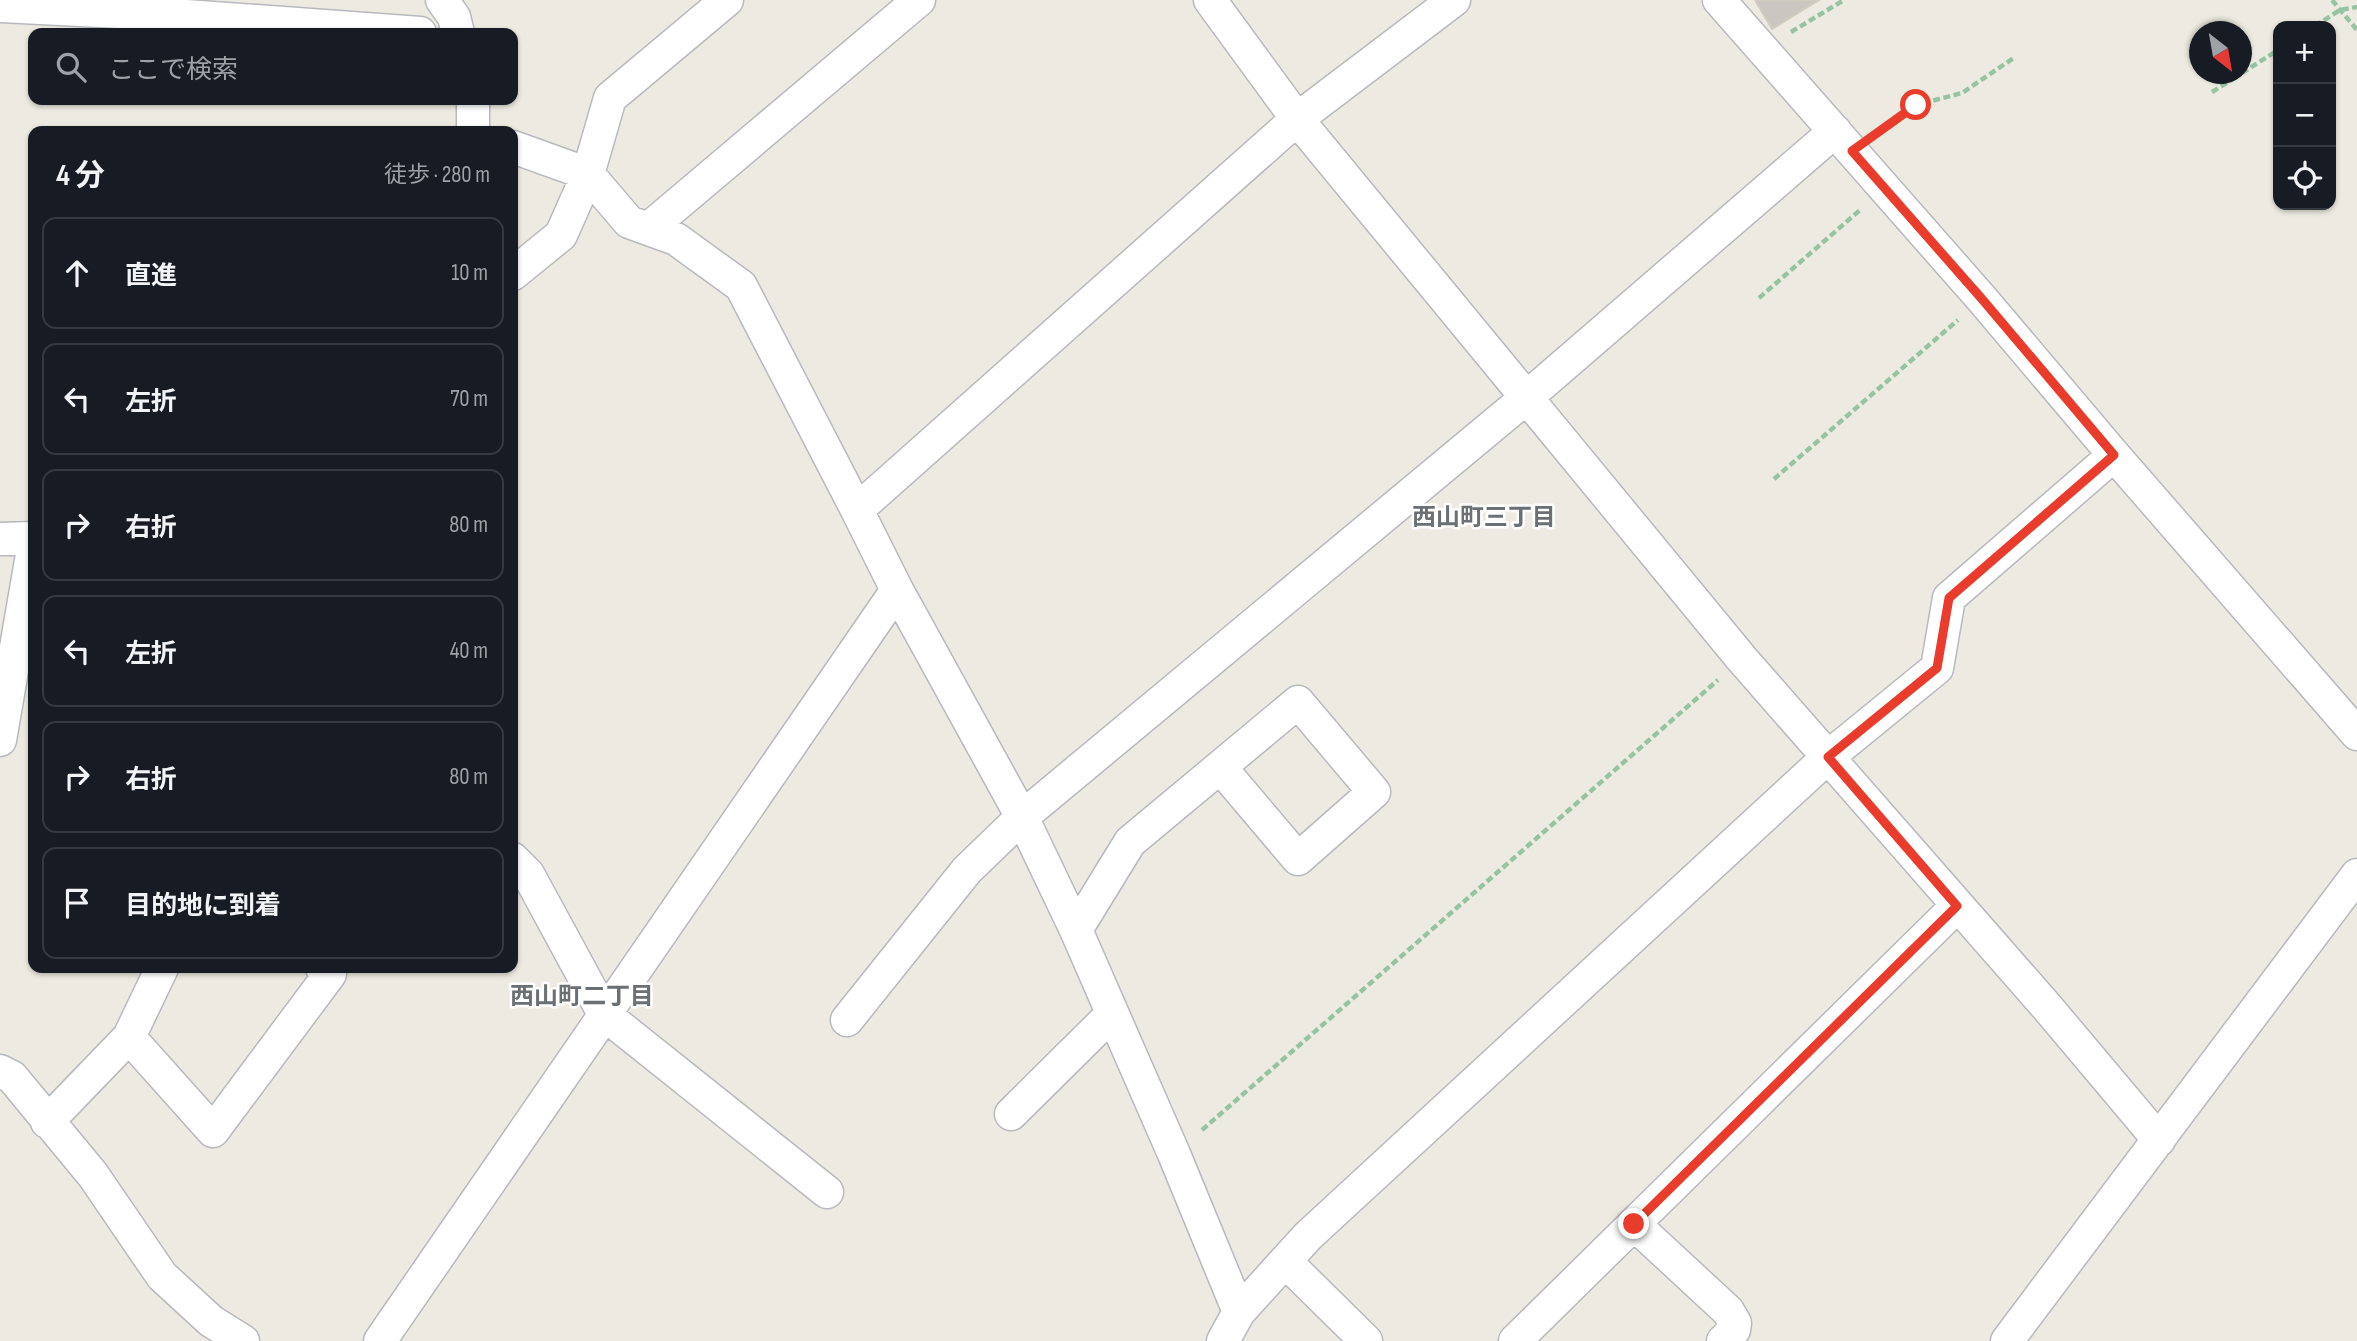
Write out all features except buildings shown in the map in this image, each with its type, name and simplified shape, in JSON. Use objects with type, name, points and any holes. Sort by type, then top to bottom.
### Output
[{"type":"street","points":[[442,0],[454,17],[457,28]]},
{"type":"street","points":[[518,270],[561,235],[588,174],[610,99],[727,0]]},
{"type":"street","points":[[648,229],[919,0]]},
{"type":"street","points":[[1210,0],[1297,119],[1742,659],[2047,1007],[2159,1140]]},
{"type":"street","points":[[857,510],[1297,119],[1454,0]]},
{"type":"street","points":[[1719,0],[1982,299],[2357,734]]},
{"type":"street","points":[[0,6],[159,7],[370,28]]},
{"type":"street","points":[[473,105],[473,126]]},
{"type":"street","points":[[847,1020],[967,870],[1022,817],[1526,398],[1843,141]]},
{"type":"street","points":[[518,149],[588,174],[629,222],[676,239],[741,286],[897,590],[1022,817],[1076,930],[1174,1154],[1239,1312]]},
{"type":"street","points":[[1223,1341],[1239,1312],[1308,1236],[1828,757],[1937,668],[1949,598],[2114,455]]},
{"type":"street","points":[[0,539],[28,538]]},
{"type":"street","points":[[0,740],[28,578]]},
{"type":"street","points":[[380,1341],[897,590]]},
{"type":"street","points":[[1076,930],[1130,842],[1220,767],[1298,702],[1374,792],[1298,859],[1220,767]]},
{"type":"street","points":[[518,864],[528,874],[604,1014],[827,1192]]},
{"type":"street","points":[[2007,1341],[2357,875]]},
{"type":"street","points":[[1515,1341],[1957,906]]},
{"type":"street","points":[[47,1122],[130,1037],[160,973]]},
{"type":"street","points":[[130,1037],[213,1131],[329,973]]},
{"type":"street","points":[[1012,1114],[1112,1014]]},
{"type":"street","points":[[0,1071],[12,1077],[93,1175],[162,1276],[211,1321],[243,1341]]},
{"type":"street","points":[[1634,1224],[1728,1311],[1735,1323],[1734,1330],[1723,1341]]},
{"type":"street","points":[[1285,1261],[1366,1341]]},
{"type":"path","points":[[1763,50],[1844,0]]},
{"type":"path","points":[[2332,0],[2357,30]]},
{"type":"path","points":[[2323,21],[2340,10],[2357,7]]},
{"type":"path","points":[[2252,66],[2273,53]]},
{"type":"path","points":[[1843,141],[1916,105],[1962,93],[2015,57]]},
{"type":"path","points":[[2212,92],[2224,84]]},
{"type":"path","points":[[1759,298],[1884,189]]},
{"type":"path","points":[[1774,479],[1982,299]]},
{"type":"path","points":[[1174,1154],[1742,659]]},
{"type":"district","name":"西山町三丁目","points":[[1484,517]]},
{"type":"district","name":"西山町二丁目","points":[[582,996]]},
{"type":"route","points":[[1634,1224],[1957,906],[1828,757],[1937,668],[1949,598],[2114,455],[1852,151],[1916,105]]}]
